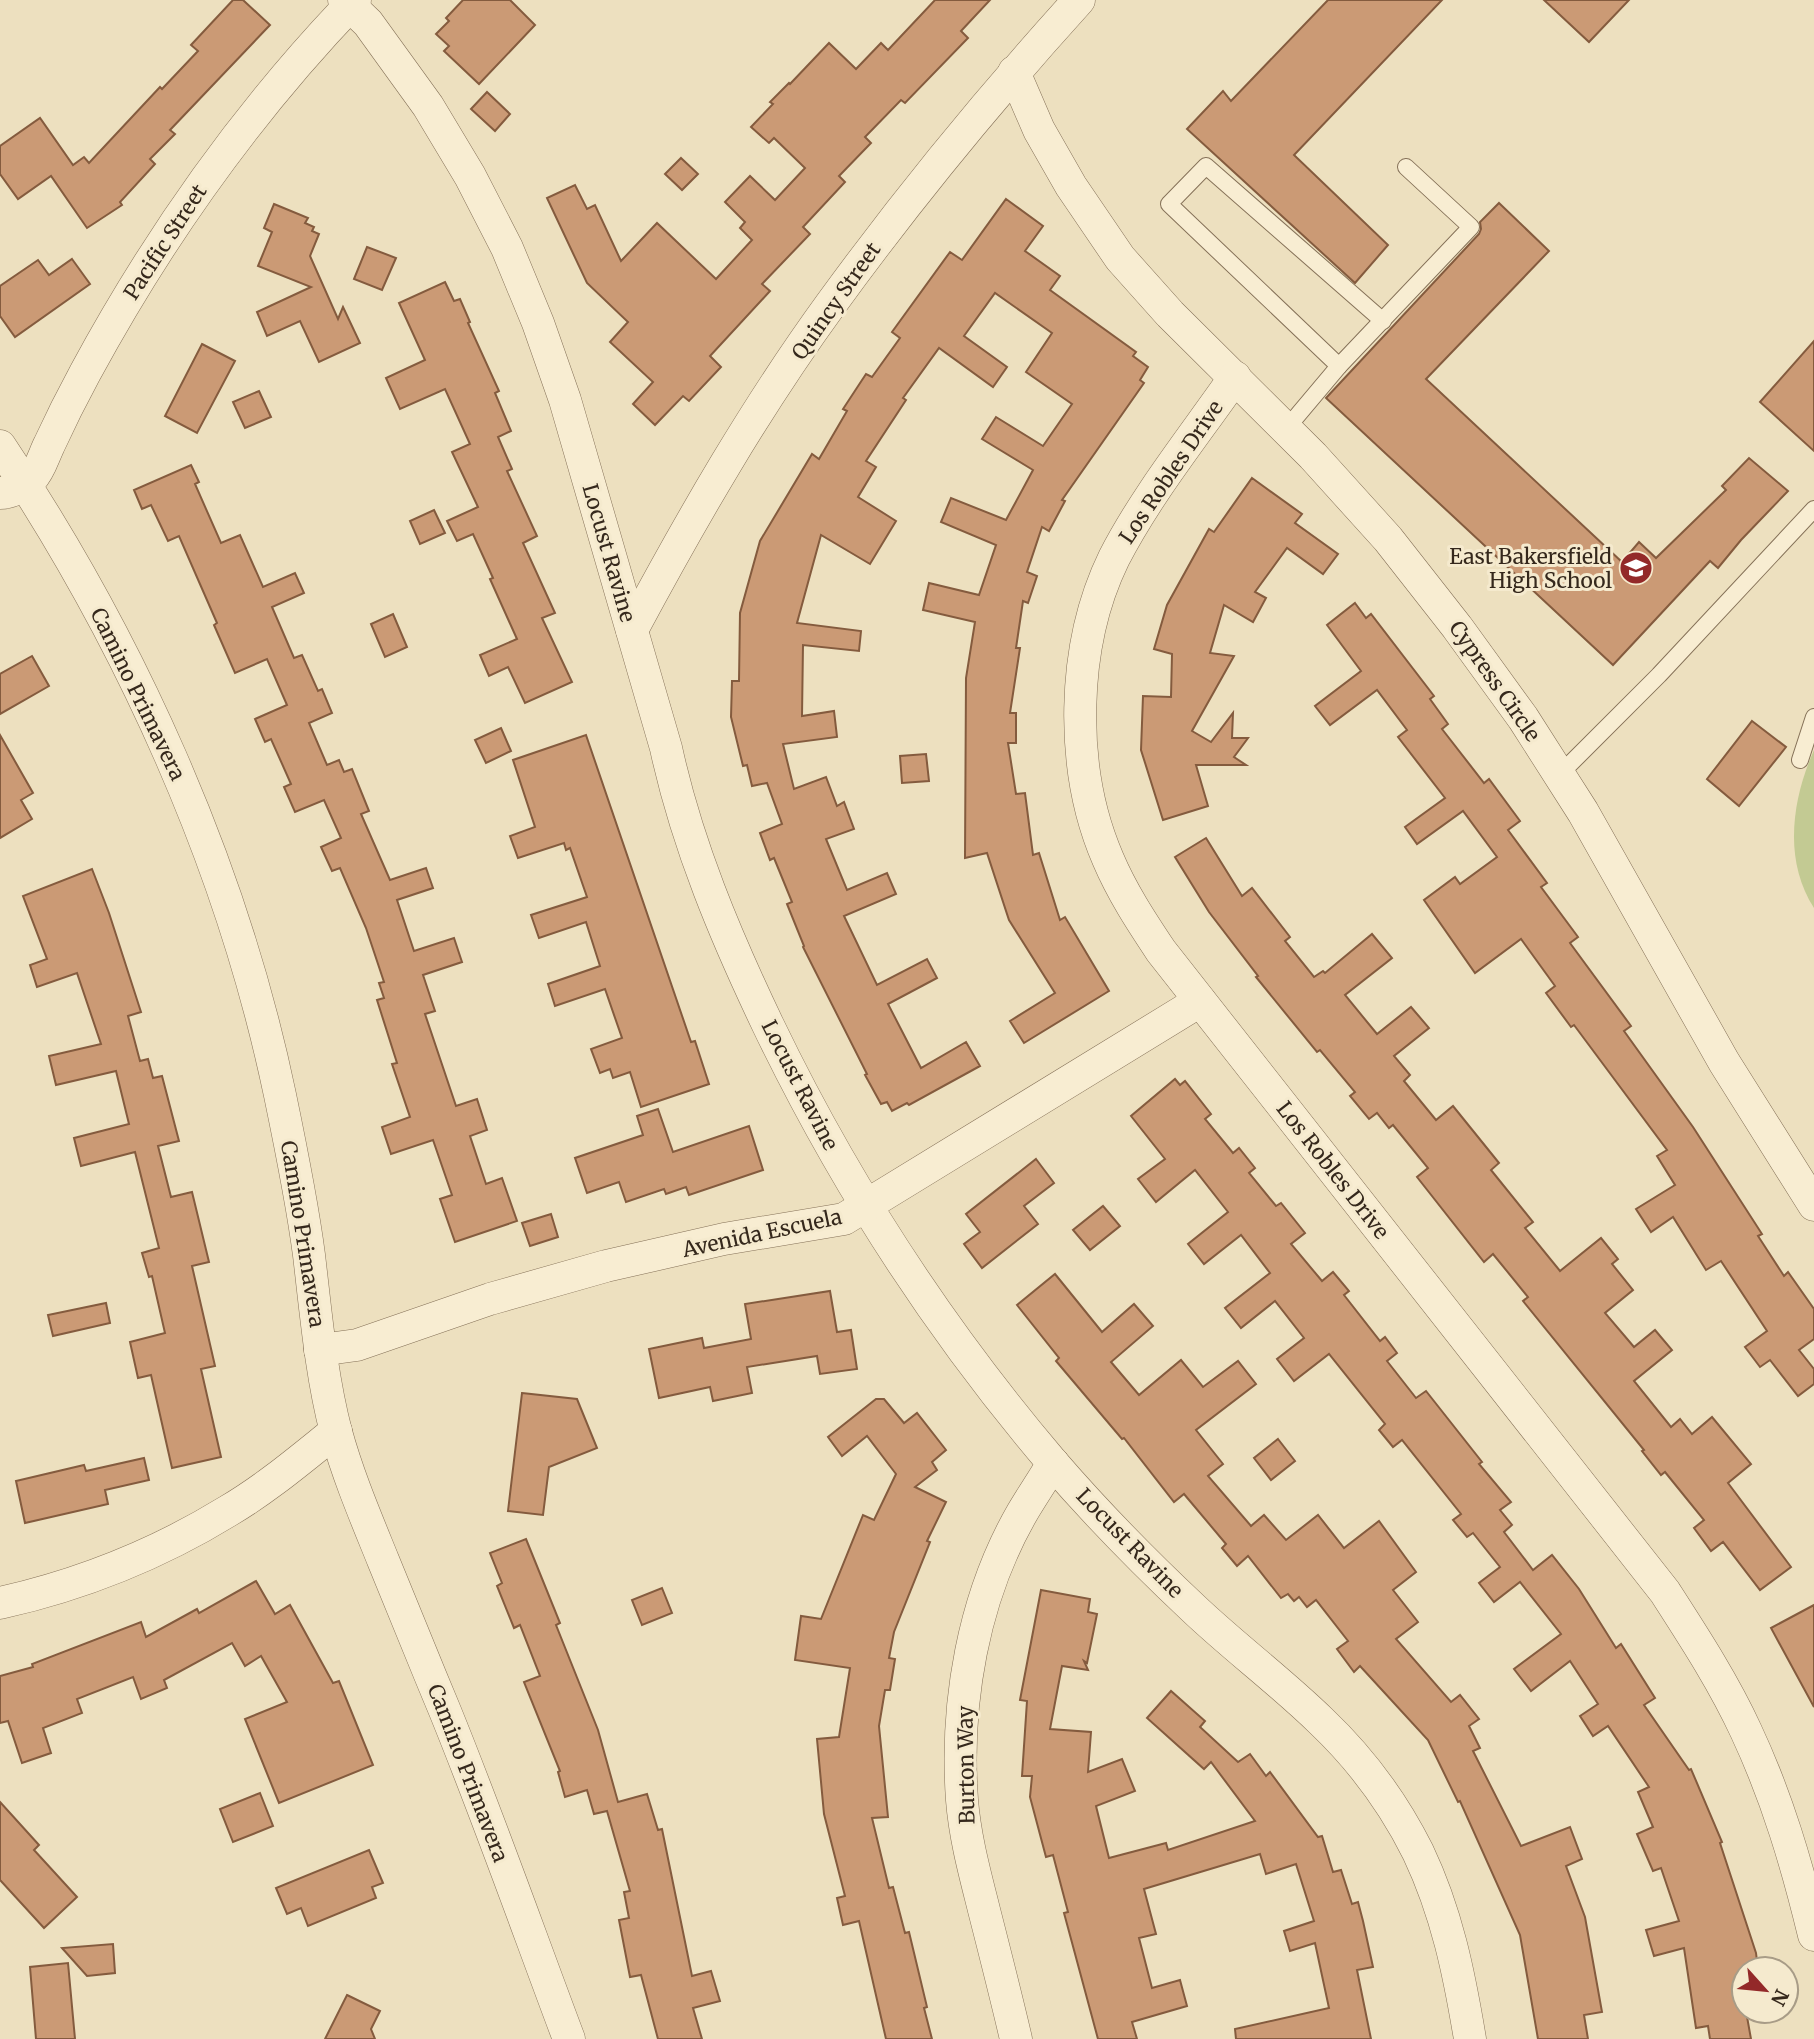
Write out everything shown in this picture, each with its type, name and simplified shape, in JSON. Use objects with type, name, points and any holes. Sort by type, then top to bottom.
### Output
[{"type":"street","name":"Quincy Street","points":[[632,630],[747,430],[830,306],[919,187],[1014,72],[1079,0]]},
{"type":"street","name":"Pacific Street","points":[[12,488],[34,476],[103,340],[153,255],[227,150],[350,2]]},
{"type":"street","name":"Locust Ravine","points":[[350,2],[428,106],[470,176],[507,248],[538,323],[565,400],[666,748],[677,798],[711,895],[745,977],[804,1098],[865,1206],[920,1291],[979,1373],[1053,1463],[1121,1537],[1194,1609],[1323,1722],[1362,1766],[1392,1807],[1417,1851],[1441,1906],[1457,1963],[1470,2039]]},
{"type":"street","name":"Cypress Circle","points":[[1014,72],[1039,130],[1071,186],[1120,258],[1170,314],[1286,429],[1388,539],[1457,627],[1523,718],[1583,812],[1724,1062],[1814,1205]]},
{"type":"street","name":"Los Robles Drive","points":[[1235,377],[1135,520],[1113,561],[1097,604],[1084,656],[1080,708],[1082,761],[1088,795],[1107,856],[1129,904],[1161,951],[1665,1592],[1709,1660],[1746,1731],[1780,1811],[1799,1872],[1814,1935]]},
{"type":"street","name":"Camino Primavera","points":[[0,446],[12,488],[76,568],[123,655],[178,775],[225,898],[254,992],[278,1088],[298,1186],[320,1350],[336,1431],[358,1499],[452,1729],[569,2039]]},
{"type":"street","name":"Avenida Escuela","points":[[320,1350],[357,1345],[490,1299],[606,1266],[724,1239],[844,1219],[1200,1001]]},
{"type":"street","points":[[0,1603],[33,1596],[109,1570],[170,1543],[240,1503],[284,1473],[336,1431]]},
{"type":"street","name":"Burton Way","points":[[1016,2039],[970,1854],[962,1801],[961,1740],[965,1688],[976,1629],[995,1570],[1021,1514],[1053,1463]]},
{"type":"lane","points":[[1339,366],[1169,204],[1206,166],[1383,321]]},
{"type":"lane","points":[[1286,429],[1339,366],[1471,227],[1406,167]]},
{"type":"lane","points":[[1559,775],[1659,676],[1814,509]]},
{"type":"lane","points":[[1800,760],[1814,717]]},
{"type":"green space","points":[[1814,750],[1814,908],[1798,870],[1794,829],[1800,789]]},
{"type":"building","points":[[233,0],[243,0],[270,25],[170,130],[175,134],[150,159],[155,164],[120,202],[122,205],[87,228],[51,176],[18,199],[0,174],[0,146],[40,118],[73,165],[84,157],[89,163],[160,87],[162,89],[198,51],[191,45]]},
{"type":"building","points":[[463,0],[510,0],[535,25],[479,84],[444,51],[449,46],[436,34],[449,21],[446,18]]},
{"type":"building","points":[[935,0],[990,0],[961,31],[968,38],[905,103],[901,100],[865,137],[871,143],[839,176],[845,182],[803,227],[810,234],[762,284],[770,291],[710,356],[721,367],[689,401],[683,396],[655,425],[633,404],[653,382],[610,342],[628,322],[587,283],[547,198],[575,185],[587,209],[595,205],[621,261],[657,223],[716,279],[752,240],[740,228],[745,222],[725,202],[750,176],[775,200],[805,168],[774,138],[769,143],[751,127],[773,104],[770,102],[829,43],[856,69],[881,43],[888,50]]},
{"type":"building","points":[[1328,0],[1442,0],[1294,155],[1388,245],[1355,283],[1187,129],[1223,91],[1231,101]]},
{"type":"building","points":[[1544,0],[1629,0],[1589,42]]},
{"type":"building","points":[[487,92],[510,114],[495,131],[471,109]]},
{"type":"building","points":[[681,158],[698,174],[682,190],[665,174]]},
{"type":"building","points":[[1006,199],[1043,226],[1025,251],[1060,276],[1050,290],[1136,352],[1133,356],[1148,367],[1140,380],[1144,383],[1062,500],[1065,501],[1049,531],[1042,527],[1027,572],[1037,576],[1028,603],[1023,601],[1016,648],[1020,648],[1010,713],[1016,713],[1016,743],[1008,743],[1016,794],[1025,793],[1033,855],[1039,853],[1060,920],[1065,917],[1109,991],[1024,1043],[1010,1021],[1055,993],[1009,920],[987,853],[965,858],[966,678],[975,622],[923,610],[929,583],[979,595],[996,545],[941,522],[951,498],[1006,520],[1033,470],[982,439],[996,417],[1043,446],[1072,404],[1026,372],[1052,333],[995,293],[964,336],[1007,367],[993,387],[939,348],[903,398],[906,400],[866,461],[876,467],[858,497],[896,521],[870,564],[821,535],[797,623],[861,631],[859,651],[803,645],[802,716],[834,711],[837,737],[783,744],[794,789],[826,777],[837,806],[844,802],[854,829],[826,839],[847,890],[887,873],[896,894],[844,916],[877,985],[927,959],[937,978],[888,1004],[921,1068],[966,1042],[980,1066],[909,1105],[907,1103],[892,1111],[887,1102],[881,1104],[865,1075],[867,1074],[803,947],[787,904],[792,902],[774,858],[770,860],[760,833],[782,824],[767,783],[752,786],[747,765],[743,766],[731,717],[732,681],[739,681],[740,613],[760,541],[812,454],[819,459],[847,411],[843,409],[866,374],[872,377],[900,338],[892,332],[950,252],[962,260]]},
{"type":"building","points":[[1499,203],[1549,251],[1426,379],[1622,562],[1639,542],[1656,558],[1726,490],[1722,486],[1749,458],[1788,491],[1718,568],[1710,561],[1613,665],[1326,398],[1479,234],[1480,222]]},
{"type":"building","points":[[274,204],[308,218],[305,223],[314,227],[312,231],[319,234],[310,256],[338,319],[343,307],[360,343],[319,362],[300,321],[267,336],[257,312],[311,287],[258,266],[272,232],[264,228]]},
{"type":"building","points":[[367,247],[396,258],[382,290],[354,279]]},
{"type":"building","points":[[72,259],[90,284],[15,337],[0,316],[0,286],[38,260],[49,275]]},
{"type":"building","points":[[445,282],[454,301],[460,299],[499,391],[495,393],[511,431],[498,437],[512,469],[507,471],[537,536],[523,543],[555,613],[542,618],[572,682],[525,703],[508,667],[489,676],[480,655],[517,639],[473,534],[457,541],[447,521],[478,507],[452,452],[470,444],[445,389],[400,409],[386,378],[425,360],[399,303]]},
{"type":"building","points":[[1814,341],[1814,451],[1760,402]]},
{"type":"building","points":[[202,344],[235,361],[197,433],[165,416]]},
{"type":"building","points":[[259,391],[271,417],[245,428],[233,402]]},
{"type":"building","points":[[191,465],[199,482],[195,484],[221,543],[240,535],[263,587],[295,573],[304,593],[272,607],[294,658],[302,655],[318,691],[322,689],[332,713],[309,723],[327,765],[339,760],[344,772],[352,769],[369,811],[361,814],[390,880],[426,868],[433,888],[397,900],[414,951],[454,938],[462,962],[423,975],[435,1011],[425,1014],[456,1106],[477,1099],[487,1130],[470,1136],[486,1184],[502,1178],[517,1221],[455,1242],[440,1199],[452,1195],[433,1140],[391,1154],[382,1127],[410,1117],[392,1064],[397,1063],[377,1000],[384,998],[379,983],[384,982],[366,928],[340,868],[332,871],[321,847],[341,838],[324,800],[295,812],[284,787],[291,784],[271,739],[265,742],[255,719],[287,705],[267,659],[235,673],[214,625],[217,623],[179,536],[168,541],[151,505],[142,509],[134,490]]},
{"type":"building","points":[[1252,478],[1302,514],[1295,523],[1338,554],[1323,574],[1287,548],[1255,592],[1266,598],[1253,622],[1224,605],[1210,653],[1234,656],[1192,731],[1211,742],[1233,713],[1232,738],[1248,738],[1234,757],[1246,765],[1196,765],[1208,806],[1163,820],[1141,750],[1143,696],[1171,697],[1172,654],[1154,649],[1167,605],[1209,529],[1214,532]]},
{"type":"building","points":[[434,510],[445,533],[420,544],[410,521]]},
{"type":"building","points":[[1355,603],[1366,618],[1371,614],[1434,696],[1430,699],[1448,724],[1442,729],[1484,783],[1489,779],[1520,821],[1508,830],[1547,883],[1541,887],[1578,937],[1570,943],[1631,1026],[1624,1031],[1693,1127],[1762,1234],[1758,1236],[1784,1276],[1788,1272],[1814,1309],[1814,1339],[1799,1350],[1814,1369],[1814,1384],[1798,1396],[1770,1360],[1760,1367],[1745,1347],[1767,1331],[1721,1261],[1706,1270],[1673,1217],[1651,1232],[1636,1209],[1675,1185],[1657,1156],[1667,1150],[1574,1025],[1571,1027],[1546,993],[1555,986],[1521,939],[1475,973],[1424,900],[1455,877],[1460,884],[1497,857],[1463,811],[1417,844],[1405,827],[1445,798],[1398,737],[1407,730],[1377,690],[1330,725],[1315,706],[1361,671],[1327,625]]},
{"type":"building","points":[[393,614],[407,647],[385,657],[371,624]]},
{"type":"building","points":[[32,656],[49,686],[0,714],[0,674]]},
{"type":"building","points":[[1752,721],[1786,747],[1739,806],[1707,779]]},
{"type":"building","points":[[501,728],[511,751],[486,763],[475,740]]},
{"type":"building","points":[[0,735],[33,793],[21,800],[32,819],[0,838]]},
{"type":"building","points":[[586,735],[691,1042],[695,1041],[709,1084],[641,1107],[630,1072],[613,1078],[610,1069],[600,1073],[591,1049],[622,1038],[605,989],[555,1006],[548,984],[600,966],[586,922],[539,938],[531,915],[587,897],[570,848],[566,850],[564,843],[518,858],[510,836],[535,827],[513,760]]},
{"type":"building","points":[[926,754],[929,781],[902,783],[900,756]]},
{"type":"building","points":[[1206,838],[1242,896],[1252,888],[1290,937],[1285,941],[1314,977],[1323,971],[1325,973],[1372,934],[1392,958],[1345,995],[1377,1034],[1411,1007],[1429,1028],[1394,1056],[1410,1075],[1404,1081],[1436,1120],[1453,1106],[1499,1163],[1491,1170],[1533,1222],[1525,1228],[1560,1271],[1601,1238],[1618,1259],[1612,1264],[1633,1290],[1605,1313],[1634,1347],[1655,1330],[1672,1350],[1634,1381],[1671,1427],[1680,1419],[1692,1434],[1712,1417],[1751,1464],[1728,1483],[1791,1567],[1760,1590],[1723,1542],[1711,1551],[1694,1528],[1704,1520],[1665,1472],[1661,1475],[1642,1451],[1644,1450],[1523,1301],[1528,1297],[1493,1254],[1484,1262],[1417,1177],[1428,1168],[1393,1125],[1389,1128],[1377,1113],[1369,1119],[1350,1096],[1355,1092],[1320,1050],[1317,1052],[1256,977],[1258,976],[1209,912],[1175,857]]},
{"type":"building","points":[[92,869],[141,1012],[128,1016],[140,1061],[148,1059],[153,1078],[162,1076],[179,1141],[158,1146],[171,1197],[192,1192],[209,1262],[192,1266],[215,1366],[201,1369],[221,1457],[172,1468],[151,1375],[138,1378],[130,1342],[165,1333],[152,1276],[149,1277],[142,1253],[159,1248],[135,1152],[81,1166],[74,1138],[129,1124],[116,1071],[56,1085],[49,1056],[101,1044],[77,973],[37,987],[30,965],[47,959],[23,896]]},
{"type":"building","points":[[1175,1079],[1180,1085],[1185,1081],[1211,1114],[1205,1119],[1233,1153],[1239,1148],[1255,1168],[1249,1173],[1276,1206],[1281,1203],[1305,1233],[1291,1244],[1322,1281],[1333,1272],[1349,1291],[1344,1295],[1380,1341],[1385,1337],[1397,1353],[1387,1361],[1416,1398],[1426,1391],[1482,1462],[1479,1464],[1511,1502],[1500,1510],[1512,1525],[1504,1532],[1533,1570],[1552,1555],[1579,1589],[1616,1648],[1621,1644],[1655,1698],[1644,1705],[1689,1770],[1691,1769],[1722,1842],[1720,1843],[1756,1955],[1730,1955],[1730,2025],[1748,2025],[1751,2039],[1710,2039],[1708,2026],[1696,2028],[1684,1948],[1654,1956],[1646,1930],[1679,1921],[1661,1868],[1653,1871],[1637,1834],[1653,1827],[1638,1792],[1649,1787],[1608,1726],[1593,1736],[1580,1716],[1598,1704],[1570,1661],[1531,1691],[1514,1669],[1561,1634],[1520,1582],[1494,1602],[1479,1583],[1500,1567],[1473,1533],[1467,1537],[1453,1520],[1461,1514],[1402,1440],[1393,1447],[1379,1430],[1385,1424],[1329,1354],[1294,1381],[1277,1359],[1304,1338],[1275,1301],[1241,1328],[1225,1308],[1270,1273],[1241,1235],[1204,1264],[1188,1244],[1228,1212],[1195,1170],[1156,1202],[1138,1179],[1165,1159],[1131,1116]]},
{"type":"building","points":[[658,1109],[673,1152],[749,1126],[763,1170],[689,1195],[686,1187],[666,1194],[664,1189],[626,1202],[619,1182],[587,1193],[575,1158],[643,1135],[637,1116]]},
{"type":"building","points":[[1036,1159],[1054,1183],[1024,1206],[1038,1224],[982,1268],[964,1244],[980,1232],[966,1214]]},
{"type":"building","points":[[1103,1206],[1120,1226],[1090,1250],[1073,1230]]},
{"type":"building","points":[[551,1214],[558,1237],[530,1246],[522,1223]]},
{"type":"building","points":[[1055,1274],[1102,1332],[1134,1304],[1153,1326],[1111,1362],[1139,1395],[1181,1360],[1203,1387],[1238,1361],[1256,1384],[1196,1430],[1223,1464],[1208,1476],[1251,1526],[1264,1515],[1286,1540],[1318,1515],[1344,1548],[1379,1521],[1416,1572],[1393,1590],[1418,1622],[1396,1639],[1451,1702],[1460,1695],[1479,1719],[1469,1726],[1480,1748],[1473,1751],[1521,1846],[1570,1827],[1582,1859],[1566,1866],[1585,1917],[1602,2012],[1584,2015],[1588,2039],[1538,2039],[1520,1935],[1460,1801],[1458,1802],[1428,1740],[1360,1666],[1354,1672],[1337,1649],[1348,1641],[1316,1600],[1307,1607],[1299,1597],[1294,1601],[1288,1594],[1281,1598],[1248,1556],[1237,1566],[1222,1548],[1226,1544],[1184,1494],[1174,1502],[1124,1438],[1122,1439],[1056,1361],[1059,1358],[1017,1305]]},
{"type":"building","points":[[830,1291],[837,1332],[851,1330],[857,1369],[820,1374],[817,1356],[747,1367],[752,1393],[713,1401],[710,1387],[659,1398],[649,1349],[702,1338],[704,1348],[751,1339],[745,1304]]},
{"type":"building","points":[[106,1303],[110,1323],[53,1336],[48,1315]]},
{"type":"building","points":[[522,1393],[577,1399],[597,1448],[549,1467],[543,1515],[508,1511]]},
{"type":"building","points":[[876,1399],[884,1399],[904,1423],[917,1413],[946,1450],[932,1462],[937,1470],[915,1487],[946,1502],[927,1541],[930,1542],[894,1632],[889,1658],[895,1659],[890,1690],[885,1690],[879,1726],[888,1817],[872,1818],[889,1888],[893,1887],[905,1933],[909,1932],[932,2039],[886,2039],[859,1921],[843,1925],[837,1898],[845,1896],[824,1814],[817,1739],[839,1737],[850,1668],[795,1660],[801,1616],[821,1619],[863,1515],[874,1520],[896,1474],[867,1436],[842,1456],[828,1437]]},
{"type":"building","points":[[1278,1439],[1295,1461],[1271,1480],[1254,1458]]},
{"type":"building","points":[[144,1458],[149,1480],[105,1490],[108,1504],[25,1523],[16,1481],[84,1465],[86,1471]]},
{"type":"building","points":[[526,1539],[560,1623],[556,1625],[598,1730],[618,1802],[647,1794],[658,1830],[662,1829],[692,1976],[711,1971],[720,2001],[693,2008],[702,2039],[658,2039],[641,1975],[630,1977],[619,1920],[629,1918],[624,1892],[630,1891],[607,1811],[594,1814],[587,1790],[565,1797],[558,1772],[560,1771],[524,1682],[540,1676],[520,1625],[514,1628],[497,1586],[502,1583],[490,1553]]},
{"type":"building","points":[[256,1581],[275,1614],[290,1605],[333,1683],[339,1681],[373,1765],[279,1803],[245,1719],[287,1702],[261,1656],[245,1666],[232,1643],[164,1680],[167,1688],[141,1699],[133,1677],[77,1699],[82,1713],[43,1728],[51,1753],[22,1763],[8,1721],[0,1723],[0,1676],[33,1667],[32,1664],[141,1622],[146,1637],[197,1609],[199,1613]]},
{"type":"building","points":[[662,1588],[672,1613],[642,1625],[632,1600]]},
{"type":"building","points":[[1041,1590],[1090,1599],[1088,1612],[1097,1614],[1087,1663],[1084,1661],[1088,1670],[1062,1666],[1050,1729],[1091,1732],[1088,1772],[1122,1759],[1135,1791],[1096,1806],[1109,1858],[1166,1843],[1168,1850],[1255,1821],[1211,1762],[1204,1769],[1147,1718],[1171,1691],[1205,1721],[1200,1727],[1238,1762],[1250,1754],[1266,1776],[1270,1772],[1318,1837],[1322,1836],[1333,1872],[1341,1870],[1352,1904],[1358,1902],[1363,1921],[1373,1967],[1357,1970],[1371,2039],[1236,2039],[1235,2029],[1329,2008],[1315,1943],[1290,1951],[1284,1931],[1314,1921],[1296,1864],[1266,1874],[1260,1854],[1144,1889],[1156,1934],[1139,1938],[1152,1988],[1180,1980],[1187,2006],[1132,2022],[1137,2039],[1098,2039],[1064,1913],[1068,1912],[1053,1855],[1046,1857],[1030,1797],[1032,1776],[1022,1776],[1027,1701],[1020,1700]]},
{"type":"building","points":[[1814,1605],[1814,1707],[1771,1628]]},
{"type":"building","points":[[260,1793],[273,1826],[233,1842],[220,1809]]},
{"type":"building","points":[[0,1802],[39,1845],[34,1850],[77,1897],[44,1928],[0,1880]]},
{"type":"building","points":[[369,1850],[383,1883],[372,1887],[376,1898],[308,1926],[301,1908],[287,1914],[276,1888]]},
{"type":"building","points":[[113,1944],[115,1973],[87,1976],[62,1948]]},
{"type":"building","points":[[68,1963],[75,2039],[36,2039],[30,1967]]},
{"type":"building","points":[[347,1995],[380,2011],[371,2029],[375,2039],[325,2039]]},
{"type":"place","name":"East Bakersfield High School","points":[[1636,568]]}]
